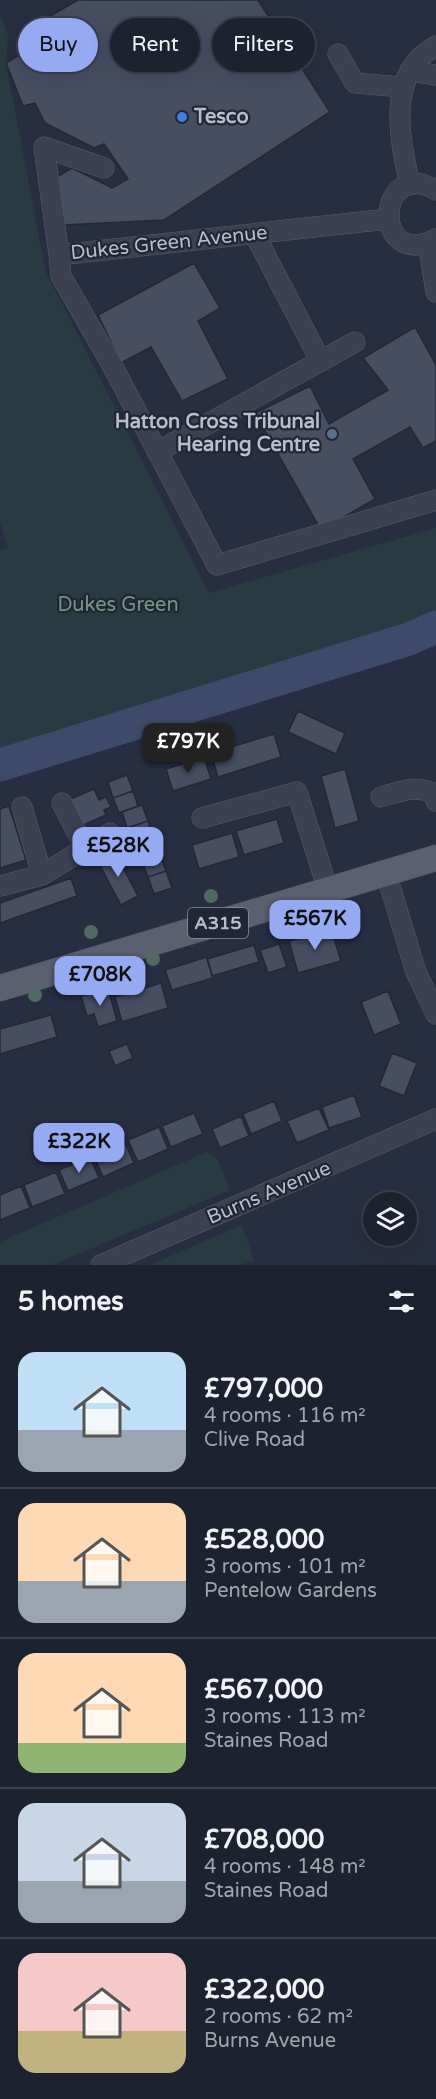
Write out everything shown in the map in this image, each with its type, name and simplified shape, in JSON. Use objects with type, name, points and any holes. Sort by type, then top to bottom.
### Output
[{"type":"main road","name":"A315","points":[[0,988],[436,858]]},
{"type":"street","points":[[436,46],[427,50],[406,79],[400,109],[402,150],[428,186],[402,189],[390,202],[388,219],[391,229],[407,243],[417,245],[432,241],[436,292]]},
{"type":"street","points":[[338,54],[355,83],[436,75]]},
{"type":"street","points":[[59,255],[44,147],[104,168]]},
{"type":"street","name":"Dukes Green Avenue","points":[[388,219],[59,255],[61,276],[112,365],[217,565],[436,500]]},
{"type":"street","points":[[255,235],[320,360]]},
{"type":"street","points":[[157,452],[355,342]]},
{"type":"street","points":[[381,797],[412,788],[424,788],[434,794],[436,801]]},
{"type":"street","points":[[202,818],[297,792],[328,890]]},
{"type":"street","points":[[62,803],[85,848]]},
{"type":"street","points":[[21,807],[42,875]]},
{"type":"street","points":[[0,886],[42,875],[110,833]]},
{"type":"street","points":[[386,873],[416,972],[436,1014]]},
{"type":"street","name":"Burns Avenue","points":[[101,1265],[436,1119]]},
{"type":"green space","name":"Dukes Green","points":[[0,15],[8,35],[6,63],[45,270],[209,593],[436,528],[436,612],[327,653],[0,754],[0,550],[8,548],[0,523]]},
{"type":"green space","points":[[207,1152],[217,1158],[230,1190],[52,1265],[0,1265],[0,1242]]},
{"type":"green space","points":[[242,1225],[254,1260],[241,1265],[150,1265]]},
{"type":"building","name":"Tesco","points":[[78,0],[258,0],[270,18],[212,18],[212,72],[304,72],[330,112],[164,220],[63,225],[55,178],[72,168],[112,188],[128,179],[104,144],[94,148],[45,123],[35,103],[23,106],[6,63],[18,56],[18,72],[98,72],[98,18],[47,18]]},
{"type":"building","points":[[194,263],[220,308],[198,321],[228,379],[182,401],[151,347],[121,363],[98,315]]},
{"type":"building","name":"Hatton Cross Tribunal Hearing Centre","points":[[415,327],[436,365],[436,441],[423,448],[410,427],[353,459],[375,499],[321,530],[255,413],[310,386],[329,424],[388,390],[363,358]]},
{"type":"building","points":[[298,711],[345,733],[336,754],[288,732]]},
{"type":"building","points":[[274,734],[281,757],[218,777],[211,753]]},
{"type":"building","points":[[204,757],[211,779],[173,791],[166,769]]},
{"type":"building","points":[[345,769],[359,821],[335,828],[321,776]]},
{"type":"building","points":[[127,775],[133,791],[113,798],[108,782]]},
{"type":"building","points":[[94,789],[99,800],[106,797],[111,807],[104,810],[106,815],[79,827],[68,800]]},
{"type":"building","points":[[133,791],[138,806],[119,813],[113,798]]},
{"type":"building","points":[[142,805],[148,821],[127,828],[122,812]]},
{"type":"building","points":[[9,806],[26,860],[0,868],[0,809]]},
{"type":"building","points":[[277,819],[284,843],[244,855],[236,831]]},
{"type":"building","points":[[148,821],[153,837],[135,843],[130,827]]},
{"type":"building","points":[[232,833],[239,857],[199,869],[192,845]]},
{"type":"building","points":[[153,837],[159,853],[141,859],[135,843]]},
{"type":"building","points":[[114,851],[138,896],[121,905],[97,860]]},
{"type":"building","points":[[159,853],[166,871],[148,877],[141,859]]},
{"type":"building","points":[[166,871],[172,888],[154,894],[148,877]]},
{"type":"building","points":[[71,878],[77,896],[0,923],[0,903]]},
{"type":"building","points":[[331,929],[341,961],[298,973],[289,941]]},
{"type":"building","points":[[279,944],[287,967],[268,973],[260,950]]},
{"type":"building","points":[[254,945],[259,962],[212,976],[207,959]]},
{"type":"building","points":[[207,957],[213,978],[172,990],[165,970]]},
{"type":"building","points":[[161,983],[168,1008],[122,1022],[115,997]]},
{"type":"building","points":[[108,988],[117,1021],[98,1027],[94,1014],[87,1016],[81,996]]},
{"type":"building","points":[[388,991],[401,1024],[374,1035],[361,1002]]},
{"type":"building","points":[[51,1015],[57,1037],[0,1054],[0,1029]]},
{"type":"building","points":[[127,1044],[133,1058],[115,1066],[109,1051]]},
{"type":"building","points":[[392,1053],[417,1063],[404,1096],[379,1086]]},
{"type":"building","points":[[354,1095],[362,1117],[329,1128],[322,1107]]},
{"type":"building","points":[[274,1101],[282,1121],[251,1134],[243,1114]]},
{"type":"building","points":[[319,1108],[329,1130],[297,1143],[287,1121]]},
{"type":"building","points":[[194,1113],[203,1134],[171,1147],[162,1126]]},
{"type":"building","points":[[241,1116],[249,1136],[220,1148],[212,1129]]},
{"type":"building","points":[[159,1127],[168,1149],[138,1162],[128,1140]]},
{"type":"building","points":[[125,1143],[134,1163],[103,1177],[94,1156]]},
{"type":"building","points":[[90,1157],[99,1178],[68,1191],[59,1170]]},
{"type":"building","points":[[56,1172],[65,1194],[32,1207],[24,1185]]},
{"type":"building","points":[[21,1186],[30,1208],[0,1220],[0,1195]]},
{"type":"waterway","points":[[0,765],[409,639],[436,627]]},
{"type":"place","name":"Tesco","points":[[182,117]]},
{"type":"place","name":"Hatton Cross Tribunal Hearing Centre","points":[[332,434]]}]
